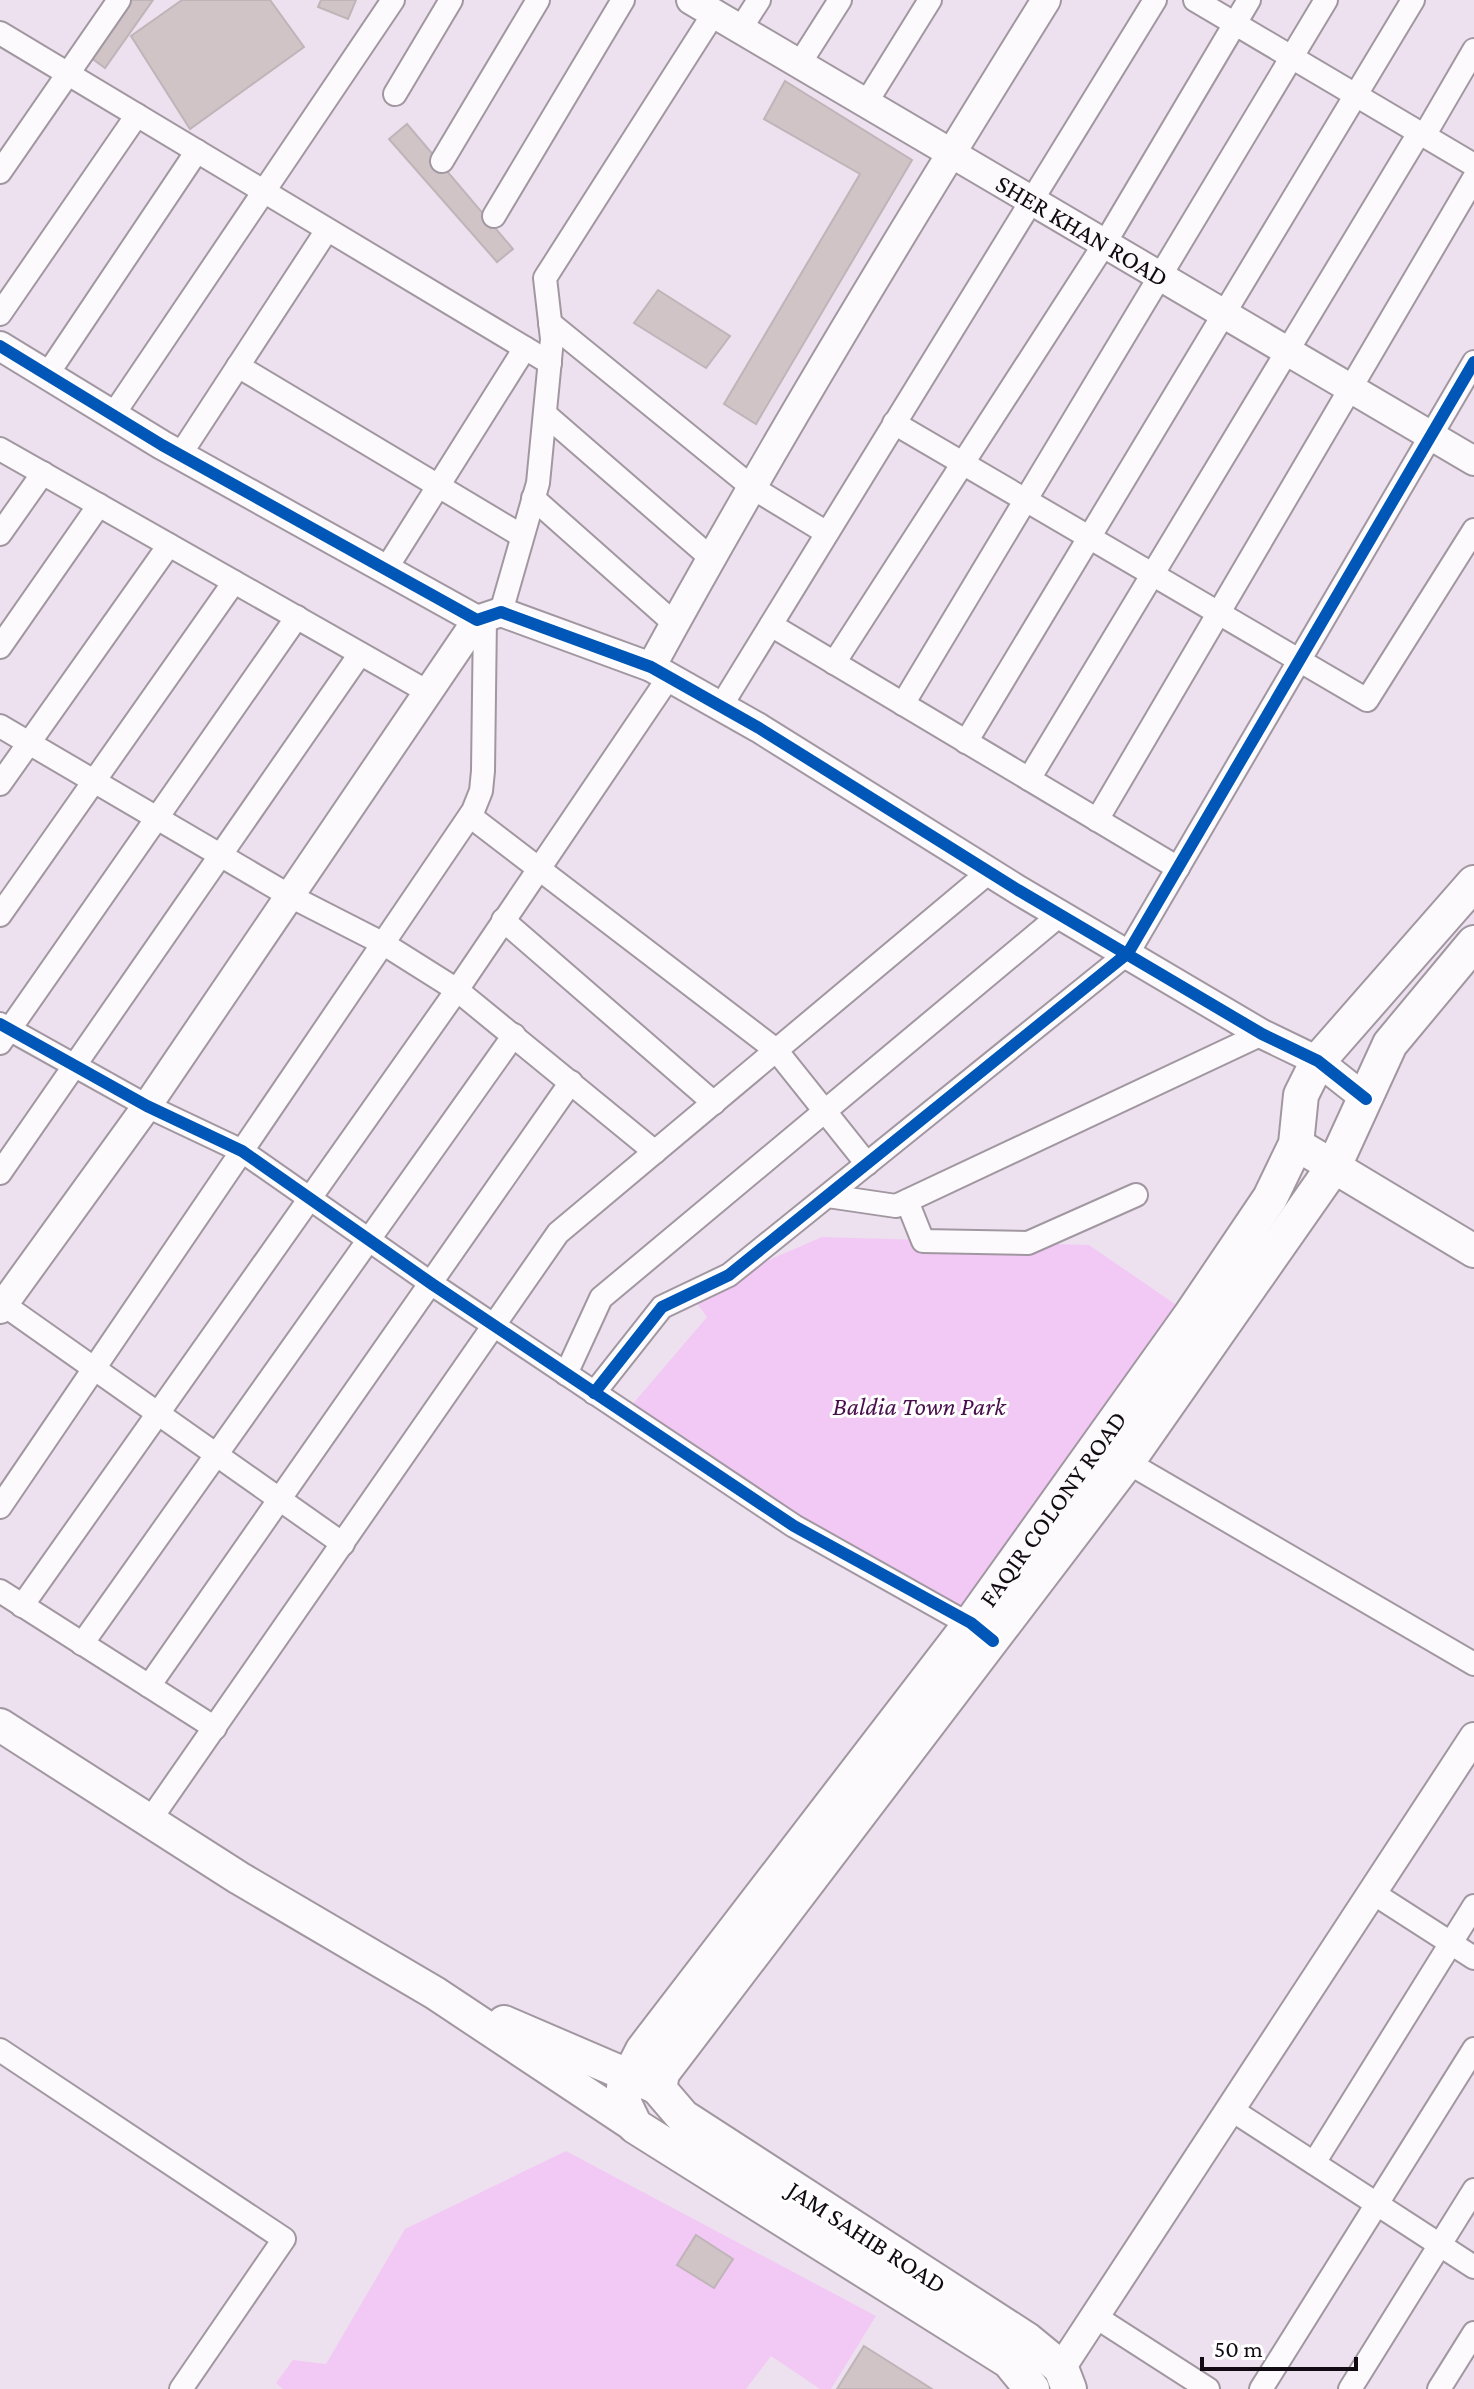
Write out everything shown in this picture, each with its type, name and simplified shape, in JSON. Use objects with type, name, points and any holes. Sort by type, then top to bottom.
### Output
[{"type":"main road","name":"FAQIR COLONY ROAD","points":[[659,2089],[662,2073],[672,2057],[982,1632],[1270,1198],[1296,1144],[1301,1095],[1318,1061],[1474,883]]},
{"type":"main road","name":"FAQIR COLONY ROAD","points":[[628,2074],[695,1977],[1127,1462],[1334,1166],[1390,1044],[1474,943]]},
{"type":"main road","points":[[1296,1144],[1474,1251]]},
{"type":"main road","points":[[0,1725],[435,1993],[635,2126]]},
{"type":"main road","points":[[435,1993],[659,2089]]},
{"type":"main road","points":[[628,2074],[624,2103],[635,2126]]},
{"type":"main road","name":"JAM SAHIB ROAD","points":[[659,2089],[668,2103],[694,2126],[1027,2340],[1065,2378]]},
{"type":"main road","name":"JAM SAHIB ROAD","points":[[635,2126],[1009,2361],[1032,2389]]},
{"type":"street","points":[[0,172],[119,0]]},
{"type":"street","points":[[113,415],[393,0]]},
{"type":"street","points":[[395,94],[451,0]]},
{"type":"street","points":[[442,161],[538,0]]},
{"type":"street","points":[[494,216],[623,0]]},
{"type":"street","points":[[741,28],[759,0]]},
{"type":"street","points":[[800,63],[840,0]]},
{"type":"street","points":[[866,103],[930,0]]},
{"type":"street","points":[[22,1606],[311,1199],[539,866],[660,672],[675,624],[711,558],[951,153],[1046,0]]},
{"type":"street","points":[[721,706],[1155,0]]},
{"type":"street","points":[[1195,0],[1474,165]]},
{"type":"street","points":[[834,663],[1105,243],[1249,0]]},
{"type":"street","points":[[903,704],[1326,0]]},
{"type":"street","points":[[966,742],[1413,0]]},
{"type":"street","points":[[343,1544],[1,1305],[147,1106],[428,692],[487,616],[522,536],[533,498],[550,363],[545,278],[702,6]]},
{"type":"street","name":"SHER KHAN ROAD","points":[[702,6],[1474,461]]},
{"type":"street","points":[[0,33],[550,363]]},
{"type":"street","points":[[1029,779],[1287,351],[1474,50]]},
{"type":"street","points":[[0,314],[137,115]]},
{"type":"street","points":[[47,375],[197,151]]},
{"type":"street","points":[[1097,820],[1474,178]]},
{"type":"street","points":[[180,455],[327,230]]},
{"type":"street","points":[[550,323],[753,488],[827,533]]},
{"type":"street","points":[[0,346],[180,455],[386,569],[487,616],[660,672],[1262,1034],[1318,1061],[1366,1099]]},
{"type":"street","points":[[386,569],[525,348]]},
{"type":"street","points":[[594,1393],[662,1307],[729,1275],[1128,953],[1474,362]]},
{"type":"street","points":[[238,366],[522,536]]},
{"type":"street","points":[[545,414],[711,558]]},
{"type":"street","points":[[894,423],[1367,700],[1474,530]]},
{"type":"street","points":[[0,449],[428,692]]},
{"type":"street","points":[[0,534],[43,473]]},
{"type":"street","points":[[533,498],[675,624]]},
{"type":"street","points":[[0,647],[99,505]]},
{"type":"street","points":[[0,784],[169,545]]},
{"type":"street","points":[[0,915],[234,582]]},
{"type":"street","points":[[0,1507],[470,816],[481,791],[483,771],[487,616]]},
{"type":"street","points":[[297,617],[3,1032],[242,1151],[495,1327],[794,1526],[982,1632]]},
{"type":"street","points":[[771,625],[1178,868]]},
{"type":"street","points":[[0,1173],[360,654]]},
{"type":"street","points":[[0,726],[290,896],[384,944],[457,990],[655,1152]]},
{"type":"street","points":[[470,816],[776,1050],[867,1164]]},
{"type":"street","points":[[150,1820],[558,1233],[989,872]]},
{"type":"street","points":[[566,1374],[601,1298],[1061,914]]},
{"type":"street","points":[[503,920],[714,1103]]},
{"type":"street","points":[[828,1196],[896,1206],[1262,1034]]},
{"type":"street","points":[[82,1644],[514,1035]]},
{"type":"street","points":[[149,1686],[571,1082]]},
{"type":"street","points":[[907,1201],[923,1241],[1028,1243],[1136,1195]]},
{"type":"street","points":[[1127,1462],[1474,1664]]},
{"type":"street","points":[[0,1591],[215,1728]]},
{"type":"street","points":[[1065,2378],[1096,2317],[1474,1737]]},
{"type":"street","points":[[1373,1893],[1474,1958]]},
{"type":"street","points":[[1314,2163],[1474,1906]]},
{"type":"street","points":[[1261,2389],[1474,2049]]},
{"type":"street","points":[[0,2050],[284,2239],[181,2389]]},
{"type":"street","points":[[1232,2110],[1474,2267]]},
{"type":"street","points":[[1350,2389],[1474,2190]]},
{"type":"street","points":[[1096,2317],[1208,2389]]},
{"type":"street","points":[[1439,2389],[1474,2333]]},
{"type":"green space","name":"Baldia Town Park","points":[[822,1237],[1089,1245],[1191,1315],[971,1623],[625,1413],[707,1317],[690,1294]]},
{"type":"green space","points":[[566,2151],[876,2316],[831,2389],[820,2389],[771,2356],[746,2389],[283,2389],[276,2383],[293,2360],[326,2364],[405,2229]]},
{"type":"building","points":[[129,0],[153,0],[105,68],[90,57]]},
{"type":"building","points":[[182,0],[270,0],[304,47],[190,129],[131,36]]},
{"type":"building","points":[[321,0],[356,0],[348,19],[318,7]]},
{"type":"building","points":[[785,81],[912,160],[756,424],[724,404],[860,174],[764,119]]},
{"type":"building","points":[[407,124],[513,249],[497,262],[389,139]]},
{"type":"building","points":[[658,290],[730,336],[706,368],[634,323]]},
{"type":"building","points":[[696,2235],[733,2259],[714,2288],[677,2265]]},
{"type":"building","points":[[864,2346],[932,2389],[837,2389]]},
{"type":"cycle path","points":[[0,346],[162,445],[477,620],[501,612],[651,667],[759,728],[1018,890],[1262,1034],[1318,1061],[1366,1099]]},
{"type":"cycle path","points":[[594,1393],[662,1307],[729,1275],[1128,953],[1474,362]]},
{"type":"cycle path","points":[[0,1024],[147,1106],[242,1151],[432,1284],[794,1526],[971,1623],[993,1641]]}]
